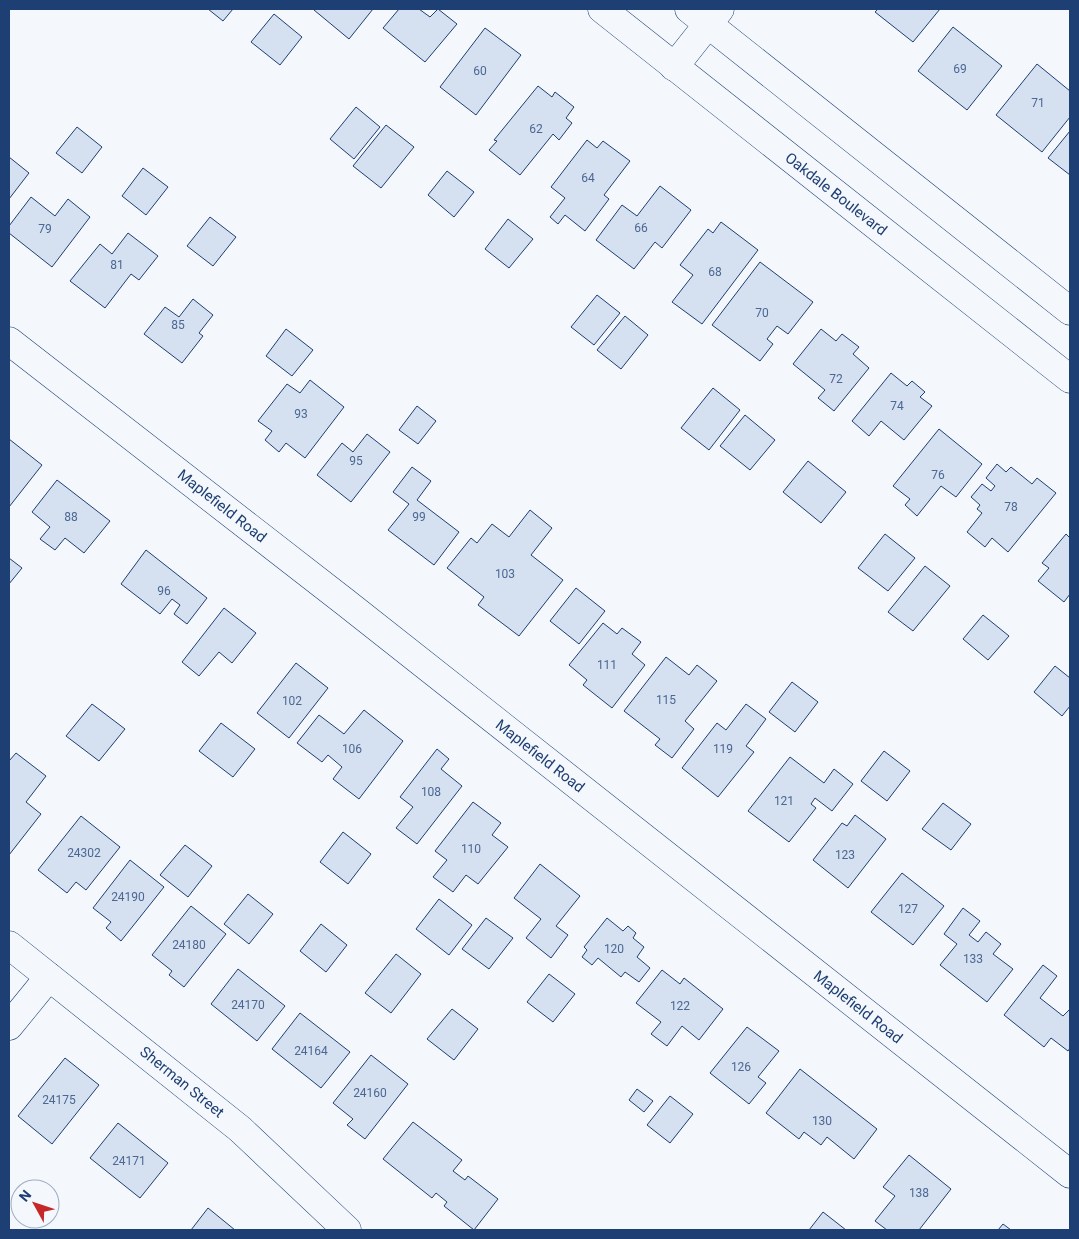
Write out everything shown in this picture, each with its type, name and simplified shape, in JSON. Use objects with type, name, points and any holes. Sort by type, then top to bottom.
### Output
[{"type":"street","name":"Oakdale Boulevard","points":[[602,9],[1070,378]]},
{"type":"street","points":[[674,67],[706,14],[1070,311]]},
{"type":"street","name":"Maplefield Road","points":[[9,341],[360,614],[1070,1174]]},
{"type":"street","name":"Sherman Street","points":[[9,945],[240,1129],[347,1230]]},
{"type":"street","points":[[9,1026],[49,976]]},
{"type":"building","points":[[208,9],[233,9],[223,21]]},
{"type":"building","points":[[315,9],[373,9],[349,39]]},
{"type":"building","points":[[399,9],[419,9],[430,17],[438,9],[457,24],[425,62],[383,28]]},
{"type":"building","points":[[878,9],[940,9],[913,42],[875,12]]},
{"type":"building","points":[[274,14],[302,37],[280,65],[251,42]]},
{"type":"building","points":[[953,27],[1002,66],[967,110],[918,71]]},
{"type":"building","points":[[485,28],[521,55],[476,115],[440,87]]},
{"type":"building","points":[[1037,64],[1070,91],[1070,117],[1042,152],[996,115]]},
{"type":"building","points":[[538,86],[552,97],[555,92],[574,107],[566,118],[572,123],[559,140],[553,134],[520,175],[489,150],[497,141],[494,140]]},
{"type":"building","points":[[356,107],[380,127],[354,159],[330,139]]},
{"type":"building","points":[[386,125],[414,147],[381,188],[353,166]]},
{"type":"building","points":[[77,127],[102,147],[82,173],[56,153]]},
{"type":"building","points":[[1070,131],[1070,175],[1048,158]]},
{"type":"building","points":[[587,140],[597,148],[603,141],[630,161],[604,195],[609,199],[585,231],[565,215],[558,224],[550,217],[565,198],[551,187]]},
{"type":"building","points":[[9,157],[29,173],[9,199]]},
{"type":"building","points":[[143,168],[168,187],[146,215],[122,196]]},
{"type":"building","points":[[447,171],[474,192],[454,217],[428,195]]},
{"type":"building","points":[[660,186],[691,210],[662,248],[655,242],[634,269],[596,240],[622,205],[637,216]]},
{"type":"building","points":[[31,197],[55,216],[68,199],[90,217],[52,267],[9,233],[9,226]]},
{"type":"building","points":[[210,217],[236,237],[213,266],[187,246]]},
{"type":"building","points":[[508,219],[533,239],[509,268],[485,249]]},
{"type":"building","points":[[721,222],[758,250],[702,324],[672,302],[693,275],[680,265],[708,229],[713,233]]},
{"type":"building","points":[[128,233],[158,256],[139,280],[131,274],[105,308],[70,281],[100,244],[112,254]]},
{"type":"building","points":[[760,262],[813,302],[788,334],[777,326],[767,339],[773,344],[760,361],[712,325]]},
{"type":"building","points":[[597,295],[620,313],[594,345],[571,327]]},
{"type":"building","points":[[193,299],[213,315],[199,333],[203,336],[182,363],[144,334],[165,307],[179,317]]},
{"type":"building","points":[[625,316],[648,335],[621,369],[597,350]]},
{"type":"building","points":[[286,329],[313,350],[292,376],[266,356]]},
{"type":"building","points":[[821,329],[836,341],[842,334],[859,347],[853,354],[869,368],[834,411],[818,398],[825,390],[793,364]]},
{"type":"building","points":[[891,373],[907,386],[912,381],[925,392],[920,397],[932,406],[904,440],[881,421],[869,436],[852,421]]},
{"type":"building","points":[[310,380],[344,407],[305,458],[286,443],[279,452],[265,440],[272,431],[258,421],[287,384],[300,393]]},
{"type":"building","points":[[713,388],[740,410],[709,450],[681,428]]},
{"type":"building","points":[[417,406],[436,421],[418,444],[399,430]]},
{"type":"building","points":[[745,415],[775,440],[750,470],[720,446]]},
{"type":"building","points":[[939,429],[982,464],[956,497],[941,486],[917,516],[905,505],[910,499],[893,486]]},
{"type":"building","points":[[367,434],[390,452],[351,502],[317,475],[342,443],[353,452]]},
{"type":"building","points":[[9,439],[42,465],[9,507]]},
{"type":"building","points":[[808,461],[846,492],[821,523],[783,492]]},
{"type":"building","points":[[997,464],[1006,472],[1011,467],[1032,484],[1037,478],[1056,493],[1008,552],[992,538],[985,547],[967,532],[982,513],[977,509],[980,505],[971,497],[982,484],[991,491],[995,486],[986,478]]},
{"type":"building","points":[[412,467],[431,481],[417,500],[459,532],[434,565],[388,530],[409,504],[393,492]]},
{"type":"building","points":[[57,480],[110,521],[84,553],[65,538],[55,550],[40,539],[50,527],[32,512]]},
{"type":"building","points":[[530,510],[552,528],[531,555],[563,580],[519,636],[478,605],[484,597],[447,568],[471,538],[477,543],[492,524],[509,537]]},
{"type":"building","points":[[885,534],[915,558],[888,591],[858,568]]},
{"type":"building","points":[[1066,534],[1070,538],[1070,594],[1064,602],[1038,581],[1049,568],[1042,563]]},
{"type":"building","points":[[146,550],[207,598],[187,624],[174,614],[180,605],[172,599],[160,614],[121,584]]},
{"type":"building","points":[[9,558],[22,568],[9,584]]},
{"type":"building","points":[[925,566],[950,586],[913,631],[888,612]]},
{"type":"building","points":[[576,588],[605,611],[579,644],[550,621]]},
{"type":"building","points":[[224,608],[256,633],[232,663],[219,652],[199,676],[182,662]]},
{"type":"building","points":[[983,615],[1009,636],[988,660],[963,639]]},
{"type":"building","points":[[603,623],[617,634],[622,628],[641,642],[632,654],[645,665],[612,708],[583,685],[587,680],[569,665]]},
{"type":"building","points":[[666,657],[689,675],[697,665],[717,681],[685,721],[694,729],[672,758],[655,745],[660,739],[624,711]]},
{"type":"building","points":[[296,663],[328,688],[289,738],[257,713]]},
{"type":"building","points":[[1055,666],[1070,678],[1070,706],[1062,716],[1034,692]]},
{"type":"building","points":[[792,682],[818,702],[795,732],[769,712]]},
{"type":"building","points":[[92,704],[125,729],[99,761],[66,736]]},
{"type":"building","points":[[746,704],[766,719],[746,746],[754,752],[718,797],[682,768],[717,723],[726,730]]},
{"type":"building","points":[[364,710],[403,741],[359,799],[333,779],[342,767],[328,755],[322,762],[297,743],[319,715],[344,734]]},
{"type":"building","points":[[221,723],[255,749],[233,777],[199,751]]},
{"type":"building","points":[[437,749],[449,759],[441,769],[462,786],[417,844],[396,828],[413,807],[400,797]]},
{"type":"building","points":[[884,751],[910,771],[887,801],[861,781]]},
{"type":"building","points":[[16,753],[46,776],[26,802],[41,814],[9,855],[9,761]]},
{"type":"building","points":[[790,757],[824,783],[834,769],[853,784],[832,811],[815,798],[811,804],[816,808],[789,842],[748,811]]},
{"type":"building","points":[[473,802],[501,823],[492,835],[508,847],[478,884],[466,875],[453,892],[433,877],[447,860],[435,851]]},
{"type":"building","points":[[943,803],[971,824],[951,850],[922,829]]},
{"type":"building","points":[[855,815],[886,839],[848,888],[813,860],[842,823],[847,826]]},
{"type":"building","points":[[81,816],[120,847],[86,890],[76,882],[67,893],[38,870]]},
{"type":"building","points":[[343,832],[371,854],[348,884],[320,862]]},
{"type":"building","points":[[185,845],[212,866],[188,897],[160,875]]},
{"type":"building","points":[[130,860],[164,887],[121,941],[106,928],[111,922],[93,908]]},
{"type":"building","points":[[540,864],[580,896],[556,926],[568,935],[551,958],[526,938],[541,919],[514,898]]},
{"type":"building","points":[[902,873],[944,906],[913,945],[871,912]]},
{"type":"building","points":[[248,894],[273,914],[249,944],[224,924]]},
{"type":"building","points":[[439,899],[472,925],[449,955],[416,929]]},
{"type":"building","points":[[191,906],[226,934],[184,987],[169,975],[172,971],[152,955]]},
{"type":"building","points":[[963,908],[980,921],[969,935],[978,942],[986,932],[1001,944],[993,954],[1013,969],[987,1002],[940,965],[957,944],[944,934]]},
{"type":"building","points":[[486,918],[513,938],[489,969],[462,949]]},
{"type":"building","points":[[607,918],[623,931],[628,926],[636,933],[633,938],[644,947],[637,957],[650,968],[639,982],[625,972],[621,977],[598,958],[592,965],[582,957],[587,950],[584,947]]},
{"type":"building","points":[[321,924],[347,945],[326,972],[300,951]]},
{"type":"building","points":[[396,954],[421,974],[391,1013],[365,993]]},
{"type":"building","points":[[1043,965],[1057,976],[1040,998],[1063,1016],[1070,1009],[1070,1048],[1068,1051],[1051,1038],[1044,1047],[1004,1015]]},
{"type":"building","points":[[238,969],[285,1006],[257,1041],[211,1004]]},
{"type":"building","points":[[662,970],[680,984],[684,978],[723,1009],[699,1040],[682,1026],[667,1046],[651,1034],[661,1022],[636,1003]]},
{"type":"building","points":[[549,974],[575,994],[553,1022],[527,1002]]},
{"type":"building","points":[[452,1009],[478,1029],[454,1060],[427,1039]]},
{"type":"building","points":[[300,1013],[350,1052],[321,1088],[272,1049]]},
{"type":"building","points":[[747,1027],[779,1051],[758,1077],[766,1083],[749,1104],[710,1073]]},
{"type":"building","points":[[371,1055],[408,1084],[365,1139],[347,1125],[353,1119],[333,1103]]},
{"type":"building","points":[[65,1058],[99,1085],[52,1144],[18,1116]]},
{"type":"building","points":[[800,1069],[877,1129],[854,1159],[827,1137],[821,1145],[804,1132],[799,1139],[766,1113]]},
{"type":"building","points":[[637,1089],[653,1101],[644,1112],[629,1100]]},
{"type":"building","points":[[670,1096],[693,1114],[670,1143],[647,1125]]},
{"type":"building","points":[[413,1122],[462,1160],[453,1171],[465,1180],[468,1176],[498,1199],[474,1230],[444,1206],[447,1202],[436,1193],[432,1198],[383,1159]]},
{"type":"building","points":[[118,1123],[168,1163],[140,1198],[90,1158]]},
{"type":"building","points":[[909,1155],[951,1189],[919,1230],[887,1230],[875,1221],[895,1196],[883,1187]]},
{"type":"building","points":[[208,1208],[235,1230],[191,1230]]},
{"type":"building","points":[[823,1212],[846,1230],[809,1230]]},
{"type":"building","points":[[1003,1224],[1011,1230],[998,1230]]}]
